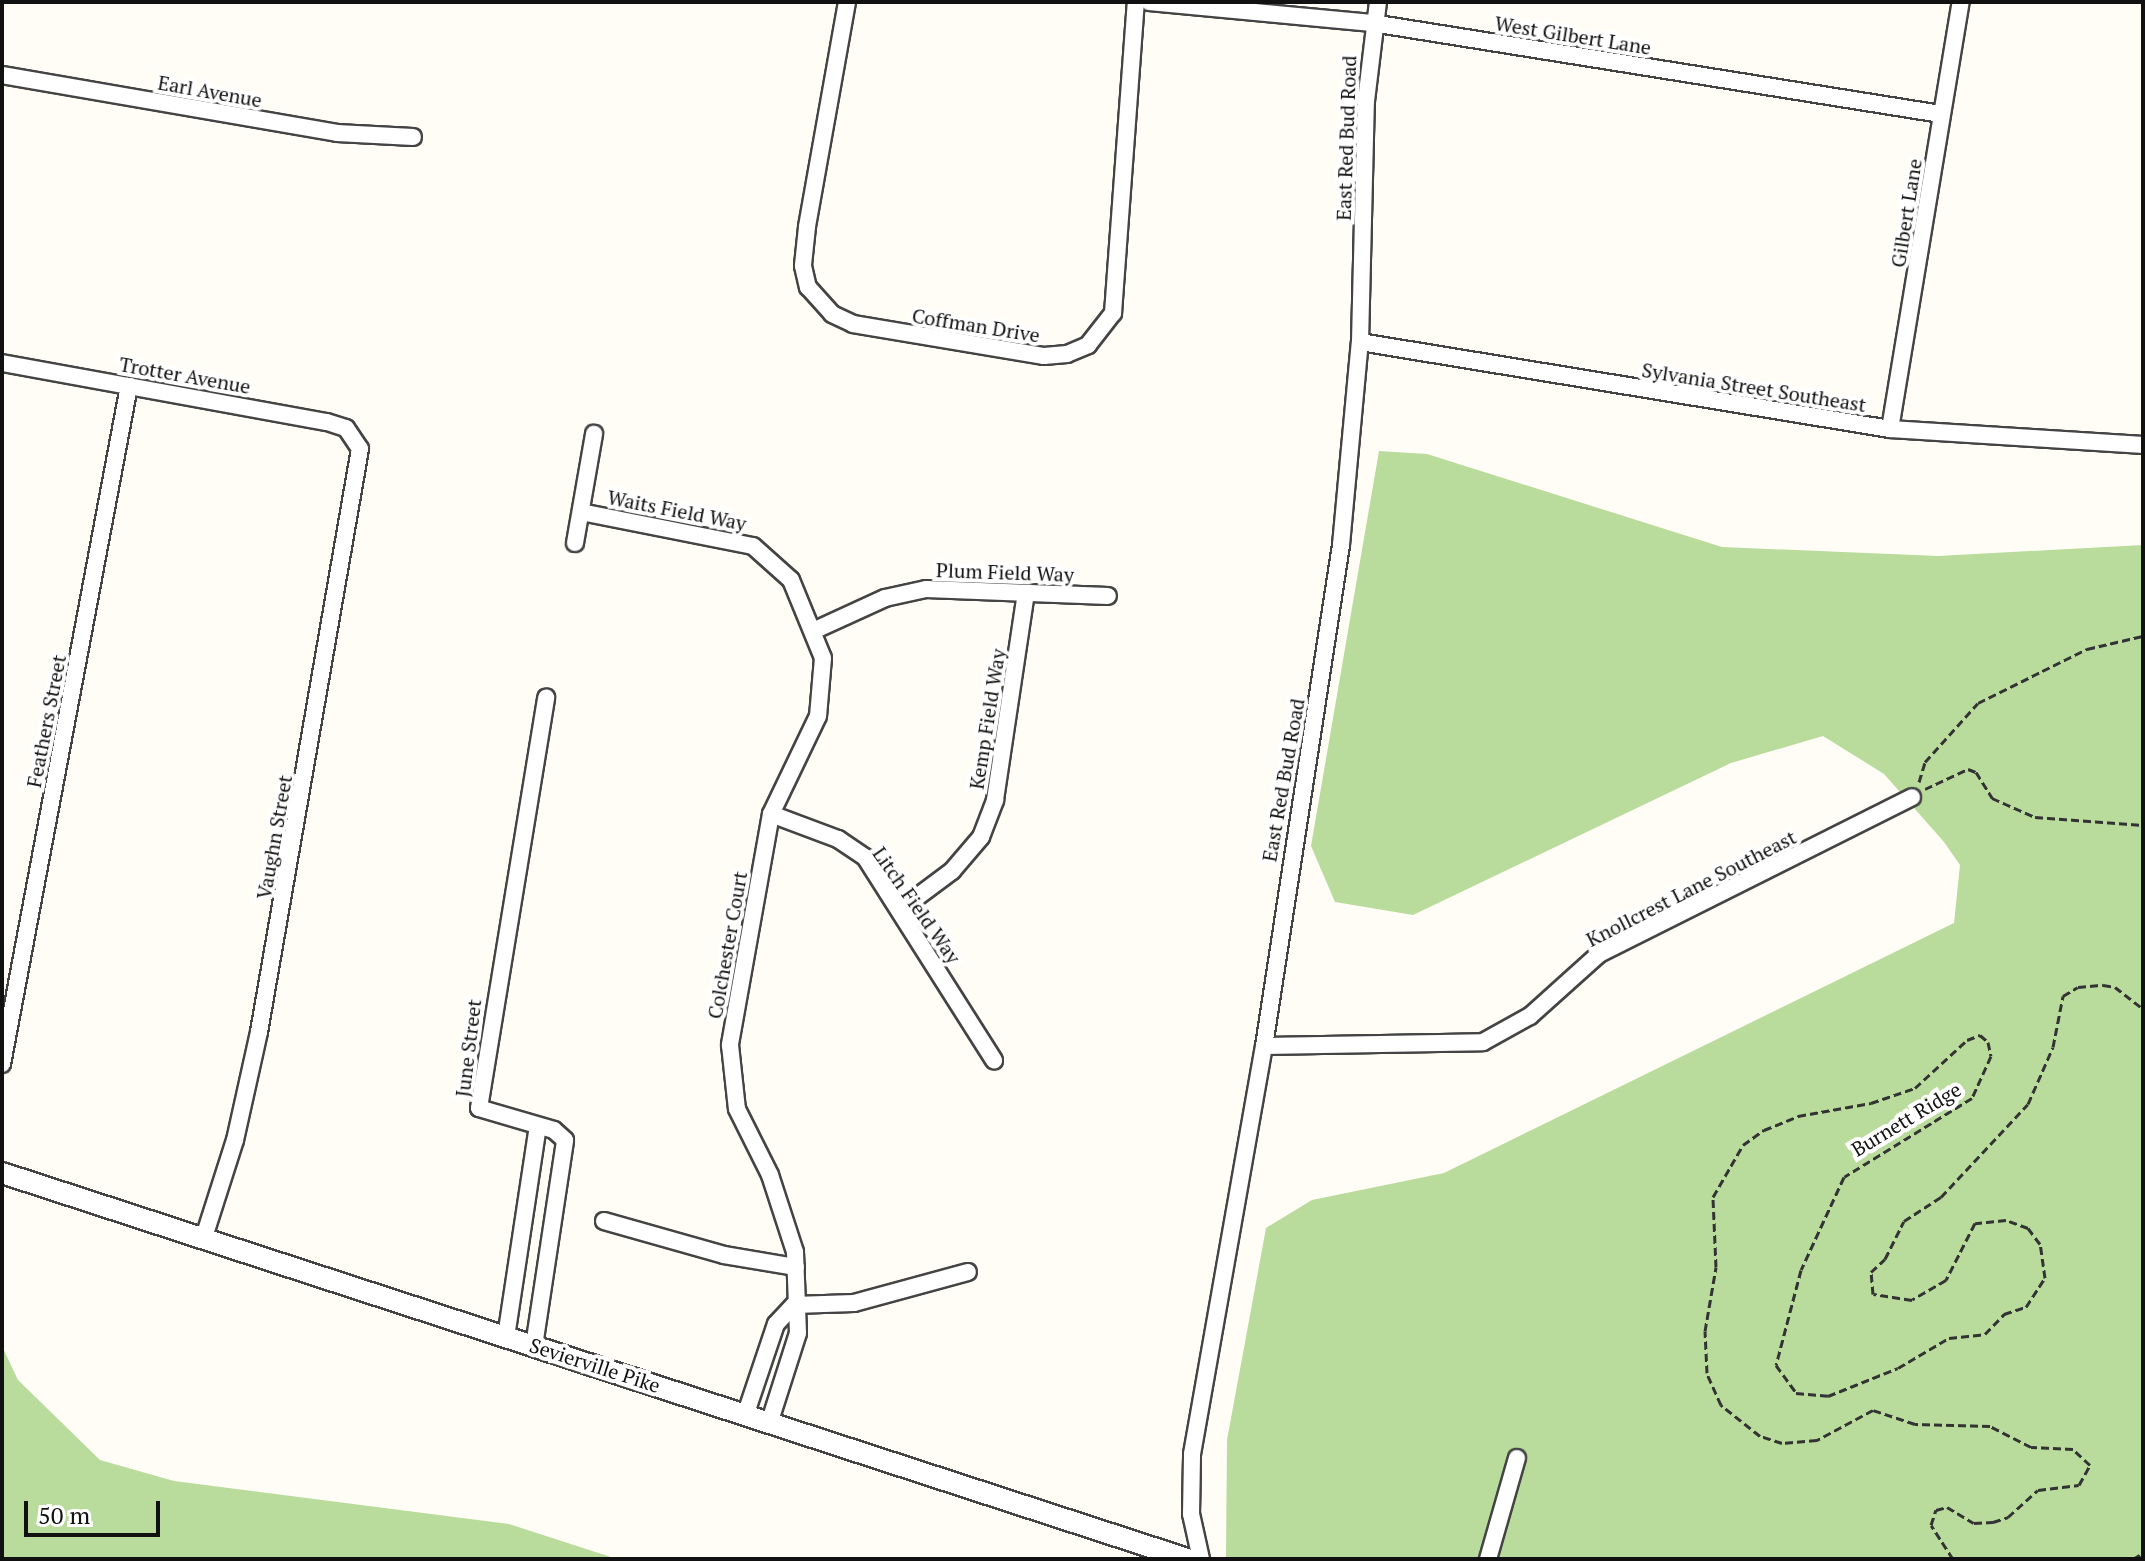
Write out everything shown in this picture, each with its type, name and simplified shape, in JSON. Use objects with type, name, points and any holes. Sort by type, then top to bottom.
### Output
[{"type":"street","name":"Coffman Drive","points":[[847,2],[807,227],[803,266],[808,287],[832,314],[853,324],[1044,356],[1067,354],[1088,345],[1113,313],[1136,2]]},
{"type":"street","name":"West Gilbert Lane","points":[[1149,2],[1372,23],[1941,114]]},
{"type":"street","name":"East Red Bud Road","points":[[1201,1559],[1191,1514],[1192,1454],[1264,1046],[1341,545],[1360,342],[1372,23],[1378,2]]},
{"type":"street","name":"Gilbert Lane","points":[[1890,429],[1961,2]]},
{"type":"street","name":"Earl Avenue","points":[[2,75],[337,133],[413,137]]},
{"type":"street","name":"Sylvania Street Southeast","points":[[1360,342],[1890,429],[2143,445]]},
{"type":"street","name":"Trotter Avenue","points":[[2,363],[327,422],[356,437]]},
{"type":"street","name":"Feathers Street","points":[[2,1064],[129,386]]},
{"type":"street","points":[[575,543],[594,434]]},
{"type":"street","name":"Vaughn Street","points":[[203,1240],[235,1140],[259,1032],[359,465],[356,437]]},
{"type":"street","name":"Waits Field Way","points":[[581,512],[753,546],[791,580],[813,631]]},
{"type":"street","name":"Plum Field Way","points":[[813,631],[885,598],[926,589],[1108,596]]},
{"type":"street","name":"Kemp Field Way","points":[[901,909],[952,871],[981,837],[995,800],[1026,593]]},
{"type":"street","name":"Colchester Court","points":[[770,1421],[798,1333],[794,1305],[796,1267],[790,1225],[737,1109],[731,1081],[730,1045],[771,814],[818,716],[823,658],[813,631]]},
{"type":"street","name":"June Street","points":[[534,1346],[565,1140],[538,1126],[479,1108],[546,697]]},
{"type":"street","name":"Knollcrest Lane Southeast","points":[[1264,1046],[1483,1042],[1530,1016],[1599,954],[1912,797]]},
{"type":"street","name":"Litch Field Way","points":[[771,814],[838,839],[865,857],[901,909],[994,1060]]},
{"type":"street","points":[[506,1337],[538,1126]]},
{"type":"street","name":"Sevierville Pike","points":[[2,1173],[1187,1559]]},
{"type":"street","points":[[604,1221],[724,1255],[796,1267]]},
{"type":"street","points":[[746,1413],[776,1324],[794,1305],[854,1303],[968,1272]]},
{"type":"street","points":[[1488,1559],[1517,1458]]},
{"type":"path","points":[[1912,797],[1925,762],[1978,703],[2087,649],[2143,636]]},
{"type":"path","points":[[1912,797],[1952,772],[1968,769],[1976,772],[1992,798],[2035,817],[2143,825]]},
{"type":"path","name":"Burnett Ridge","points":[[1953,1559],[1931,1525],[1936,1510],[1947,1507],[1974,1523],[1993,1522],[2008,1517],[2038,1490],[2079,1485],[2090,1465],[2073,1449],[2031,1447],[1990,1426],[1915,1424],[1873,1410],[1817,1440],[1782,1443],[1760,1436],[1721,1405],[1707,1373],[1705,1331],[1716,1267],[1713,1197],[1743,1145],[1764,1130],[1798,1116],[1871,1103],[1915,1088],[1967,1040],[1980,1035],[1988,1042],[1991,1056],[1972,1098],[1844,1177],[1801,1270],[1776,1365],[1781,1380],[1796,1393],[1828,1396],[1898,1368],[1949,1338],[1985,1334],[2004,1314],[2026,1307],[2045,1278],[2040,1244],[2028,1228],[2006,1220],[1975,1223],[1946,1280],[1912,1300],[1873,1294],[1871,1272],[1889,1253],[1904,1221],[1941,1197],[2028,1104],[2053,1047],[2063,996],[2078,987],[2103,985],[2115,987],[2143,1009]]},
{"type":"path","points":[[2143,1118],[2143,1175]]},
{"type":"path","points":[[2133,1559],[2143,1553]]},
{"type":"green space","points":[[1379,451],[1427,454],[1722,547],[1938,556],[2143,545],[2143,1559],[1226,1558],[1227,1440],[1266,1228],[1312,1200],[1444,1173],[1954,923],[1960,865],[1944,842],[1884,774],[1823,736],[1731,763],[1413,915],[1335,902],[1311,846]]},
{"type":"green space","points":[[2,1346],[18,1380],[100,1460],[174,1481],[509,1524],[617,1559],[2,1559]]}]
